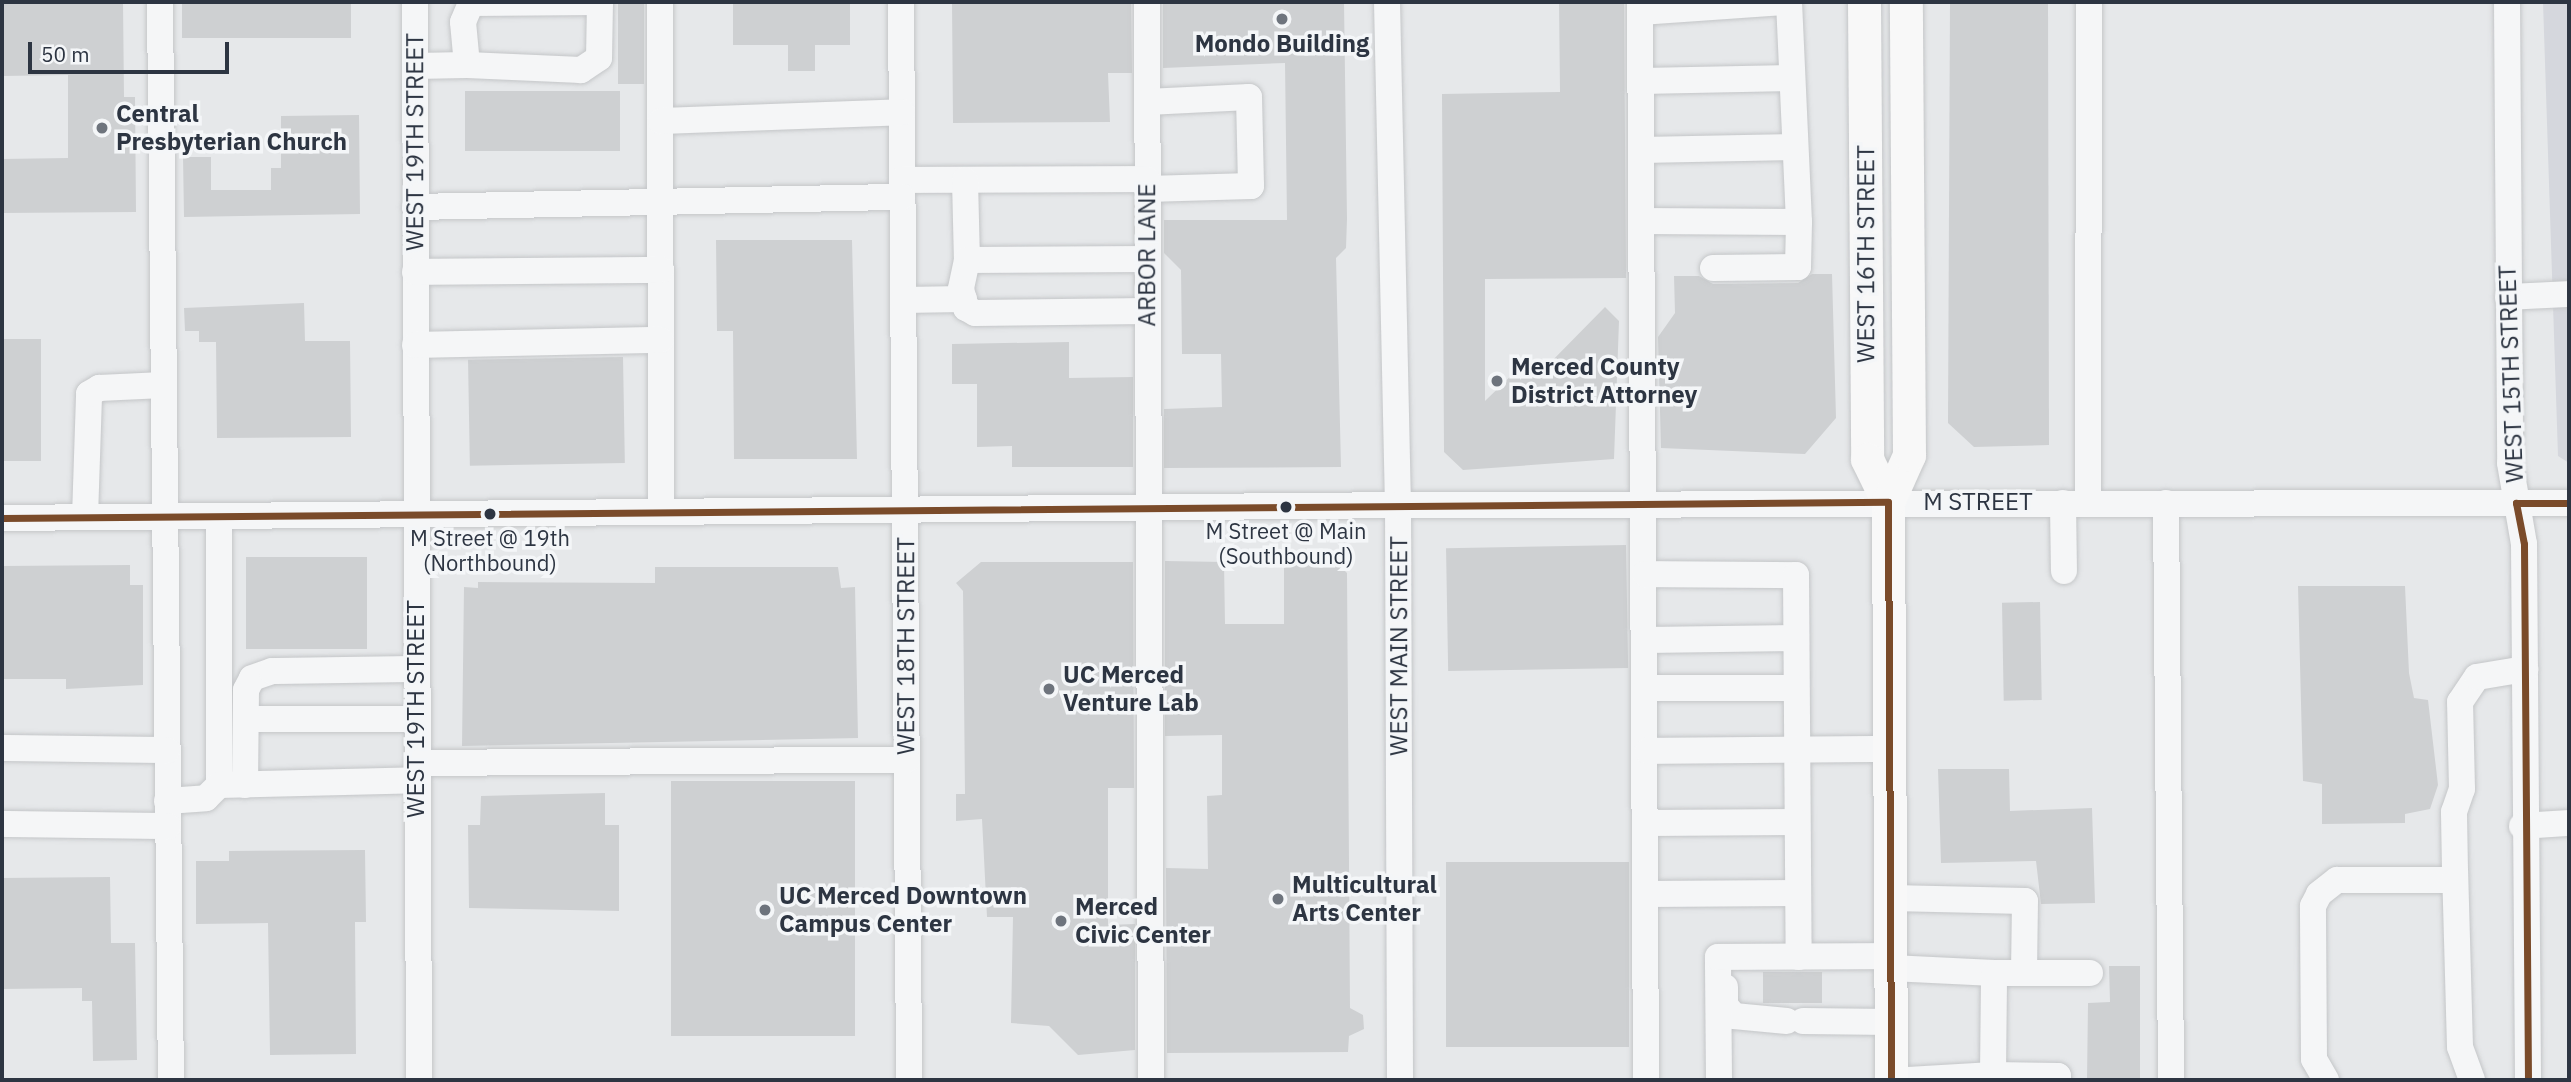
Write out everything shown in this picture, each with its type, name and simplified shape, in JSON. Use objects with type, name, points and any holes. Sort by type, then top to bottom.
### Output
[{"type":"main road","name":"WEST 16TH STREET","points":[[1864,2],[1867,459],[1888,502]]},
{"type":"main road","name":"WEST 16TH STREET","points":[[1891,1080],[1888,502],[1909,455],[1906,2]]},
{"type":"street","points":[[160,2],[171,1080]]},
{"type":"street","name":"WEST 19TH STREET","points":[[415,2],[419,1080]]},
{"type":"street","points":[[415,66],[467,65],[581,70],[599,58],[600,2],[471,3],[462,32],[467,65]]},
{"type":"street","points":[[660,2],[661,512]]},
{"type":"street","name":"WEST 18TH STREET","points":[[901,2],[909,1080]]},
{"type":"street","name":"ARBOR LANE","points":[[1147,2],[1151,1080]]},
{"type":"street","name":"WEST MAIN STREET","points":[[1387,2],[1398,505],[1400,1080]]},
{"type":"street","points":[[1646,1080],[1648,751],[1640,7],[1786,2],[1796,147],[1798,267],[1713,268]]},
{"type":"street","points":[[2064,571],[2075,503],[2089,2]]},
{"type":"street","name":"WEST 15TH STREET","points":[[2507,2],[2508,296],[2516,503],[2524,544],[2522,826],[2528,1080]]},
{"type":"street","points":[[1641,81],[1792,78]]},
{"type":"street","points":[[415,207],[902,188],[965,180],[1251,186],[1249,97],[1147,102]]},
{"type":"street","points":[[661,121],[902,111]]},
{"type":"street","points":[[1641,150],[1796,147]]},
{"type":"street","points":[[965,180],[969,306]]},
{"type":"street","points":[[1642,221],[1799,222]]},
{"type":"street","points":[[967,260],[1147,259]]},
{"type":"street","points":[[415,272],[661,270]]},
{"type":"street","points":[[2508,296],[2569,294]]},
{"type":"street","points":[[903,300],[969,306],[1147,311]]},
{"type":"street","points":[[415,345],[661,340]]},
{"type":"street","points":[[85,517],[89,394],[99,388],[163,385]]},
{"type":"street","name":"M STREET","points":[[2,518],[1888,502],[2569,503]]},
{"type":"street","points":[[2166,503],[2171,1080]]},
{"type":"street","points":[[219,516],[232,785]]},
{"type":"street","points":[[1645,574],[1796,575],[1796,893],[1799,957]]},
{"type":"street","points":[[1646,640],[1796,638]]},
{"type":"street","points":[[232,785],[246,719],[246,690],[252,678],[272,671],[416,669]]},
{"type":"street","points":[[2472,1080],[2462,1060],[2455,880],[2454,812],[2462,789],[2460,702],[2477,677],[2525,669]]},
{"type":"street","points":[[1647,688],[1796,688]]},
{"type":"street","points":[[246,719],[416,719]]},
{"type":"street","points":[[2,748],[167,750]]},
{"type":"street","points":[[1648,751],[1889,750]]},
{"type":"street","points":[[2,824],[168,814],[232,785],[417,771],[906,760]]},
{"type":"street","points":[[1648,823],[1796,822]]},
{"type":"street","points":[[2522,826],[2569,823]]},
{"type":"street","points":[[2326,1080],[2314,1059],[2314,906],[2326,886],[2337,880],[2455,880]]},
{"type":"street","points":[[1647,894],[1796,893]]},
{"type":"street","points":[[1891,898],[2025,901],[2024,973]]},
{"type":"street","points":[[1719,1080],[1718,957],[1841,957],[1994,973],[2090,973]]},
{"type":"street","points":[[1841,957],[1830,966],[1748,968],[1732,975],[1724,988],[1725,1005],[1734,1016],[1795,1021],[1891,1022]]},
{"type":"street","points":[[1993,1076],[1994,973]]},
{"type":"street","points":[[1908,1080],[1993,1076],[2058,1076],[2058,1080]]},
{"type":"shaded area","points":[[2543,2],[2569,2],[2569,463],[2558,456]]},
{"type":"building","points":[[2,2],[123,2],[124,97],[135,97],[136,212],[2,213],[2,159],[68,158],[68,75],[2,76]]},
{"type":"building","points":[[182,2],[351,2],[351,38],[182,38]]},
{"type":"building","points":[[618,2],[644,2],[644,84],[618,84]]},
{"type":"building","points":[[733,2],[850,2],[850,45],[815,45],[815,71],[788,71],[788,45],[733,45]]},
{"type":"building","points":[[952,2],[1131,2],[1132,73],[1108,73],[1110,122],[953,123]]},
{"type":"building","points":[[1163,2],[1344,2],[1347,219],[1346,248],[1336,258],[1341,467],[1164,468],[1164,409],[1222,407],[1221,354],[1182,354],[1181,270],[1164,253],[1164,220],[1287,220],[1285,63],[1163,68]]},
{"type":"building","points":[[1559,2],[1624,2],[1626,278],[1485,279],[1485,401],[1518,369],[1544,369],[1605,307],[1619,321],[1614,459],[1463,470],[1444,452],[1442,94],[1560,92]]},
{"type":"building","points":[[1950,2],[2048,2],[2049,445],[1974,447],[1948,423]]},
{"type":"building","points":[[465,91],[620,91],[620,151],[465,151]]},
{"type":"building","points":[[359,115],[360,214],[184,217],[183,157],[211,157],[211,190],[271,190],[271,168],[281,168],[281,116]]},
{"type":"building","points":[[716,240],[852,240],[857,459],[734,459],[733,331],[717,331]]},
{"type":"building","points":[[1812,274],[1832,274],[1836,418],[1805,454],[1661,448],[1658,337],[1675,313],[1674,276],[1699,276],[1713,284],[1798,283]]},
{"type":"building","points":[[304,303],[305,341],[350,341],[351,437],[217,438],[216,342],[199,342],[199,331],[185,331],[184,308]]},
{"type":"building","points":[[2,339],[41,339],[41,461],[2,461]]},
{"type":"building","points":[[1069,342],[1069,378],[1133,377],[1133,467],[1012,467],[1012,446],[977,447],[977,384],[952,384],[952,344]]},
{"type":"building","points":[[623,357],[625,463],[470,466],[468,360]]},
{"type":"building","points":[[1626,545],[1628,668],[1448,671],[1446,548]]},
{"type":"building","points":[[246,557],[367,557],[367,649],[246,649]]},
{"type":"building","points":[[1165,561],[1224,562],[1225,624],[1284,624],[1284,563],[1336,562],[1347,573],[1350,1008],[1363,1015],[1364,1029],[1349,1036],[1348,1052],[1167,1053],[1166,868],[1208,869],[1207,796],[1222,795],[1222,735],[1165,736]]},
{"type":"building","points":[[981,562],[1133,562],[1134,788],[1108,788],[1108,925],[1135,924],[1135,1050],[1078,1055],[1049,1026],[1011,1023],[1013,917],[987,917],[982,819],[956,821],[956,794],[965,794],[963,591],[956,583]]},
{"type":"building","points":[[130,565],[130,585],[143,585],[143,685],[66,689],[66,679],[2,679],[2,566]]},
{"type":"building","points":[[655,567],[838,567],[841,588],[855,587],[858,738],[462,746],[464,587],[478,588],[478,582],[655,583]]},
{"type":"building","points":[[2298,586],[2405,586],[2409,673],[2414,698],[2428,700],[2438,785],[2430,809],[2405,814],[2405,823],[2322,824],[2322,784],[2303,781]]},
{"type":"building","points":[[2040,602],[2042,700],[2004,701],[2002,603]]},
{"type":"building","points":[[1938,769],[2009,769],[2010,811],[2092,808],[2095,903],[2041,904],[2036,861],[1941,863]]},
{"type":"building","name":"UC Merced Downtown Campus Center","points":[[671,781],[855,781],[855,1036],[671,1036]]},
{"type":"building","points":[[605,793],[605,825],[619,825],[619,911],[469,908],[468,825],[480,825],[481,796]]},
{"type":"building","points":[[365,850],[366,922],[355,922],[356,1054],[270,1055],[268,923],[196,924],[196,861],[229,861],[229,851]]},
{"type":"building","points":[[1446,862],[1629,862],[1629,1047],[1446,1047]]},
{"type":"building","points":[[110,877],[111,943],[135,943],[137,1060],[93,1061],[92,1001],[82,1001],[82,988],[2,989],[2,878]]},
{"type":"building","points":[[2109,966],[2140,966],[2140,1080],[2087,1080],[2088,1003],[2110,1002]]},
{"type":"building","points":[[1763,972],[1822,972],[1822,1003],[1763,1003]]},
{"type":"transit line","points":[[2,518],[1888,502],[1891,1080]]},
{"type":"transit line","points":[[2528,1080],[2524,544],[2516,503],[2569,503]]},
{"type":"place","name":"Mondo Building","points":[[1282,19]]},
{"type":"place","name":"Central Presbyterian Church","points":[[102,128]]},
{"type":"place","name":"Merced County District Attorney","points":[[1497,381]]},
{"type":"place","name":"M Street @ Main (Southbound)","points":[[1286,507]]},
{"type":"place","name":"M Street @ 19th (Northbound)","points":[[490,514]]},
{"type":"place","name":"UC Merced Venture Lab","points":[[1049,689]]},
{"type":"place","name":"Multicultural Arts Center","points":[[1278,899]]},
{"type":"place","name":"UC Merced Downtown Campus Center","points":[[765,910]]},
{"type":"place","name":"Merced Civic Center","points":[[1061,921]]}]
